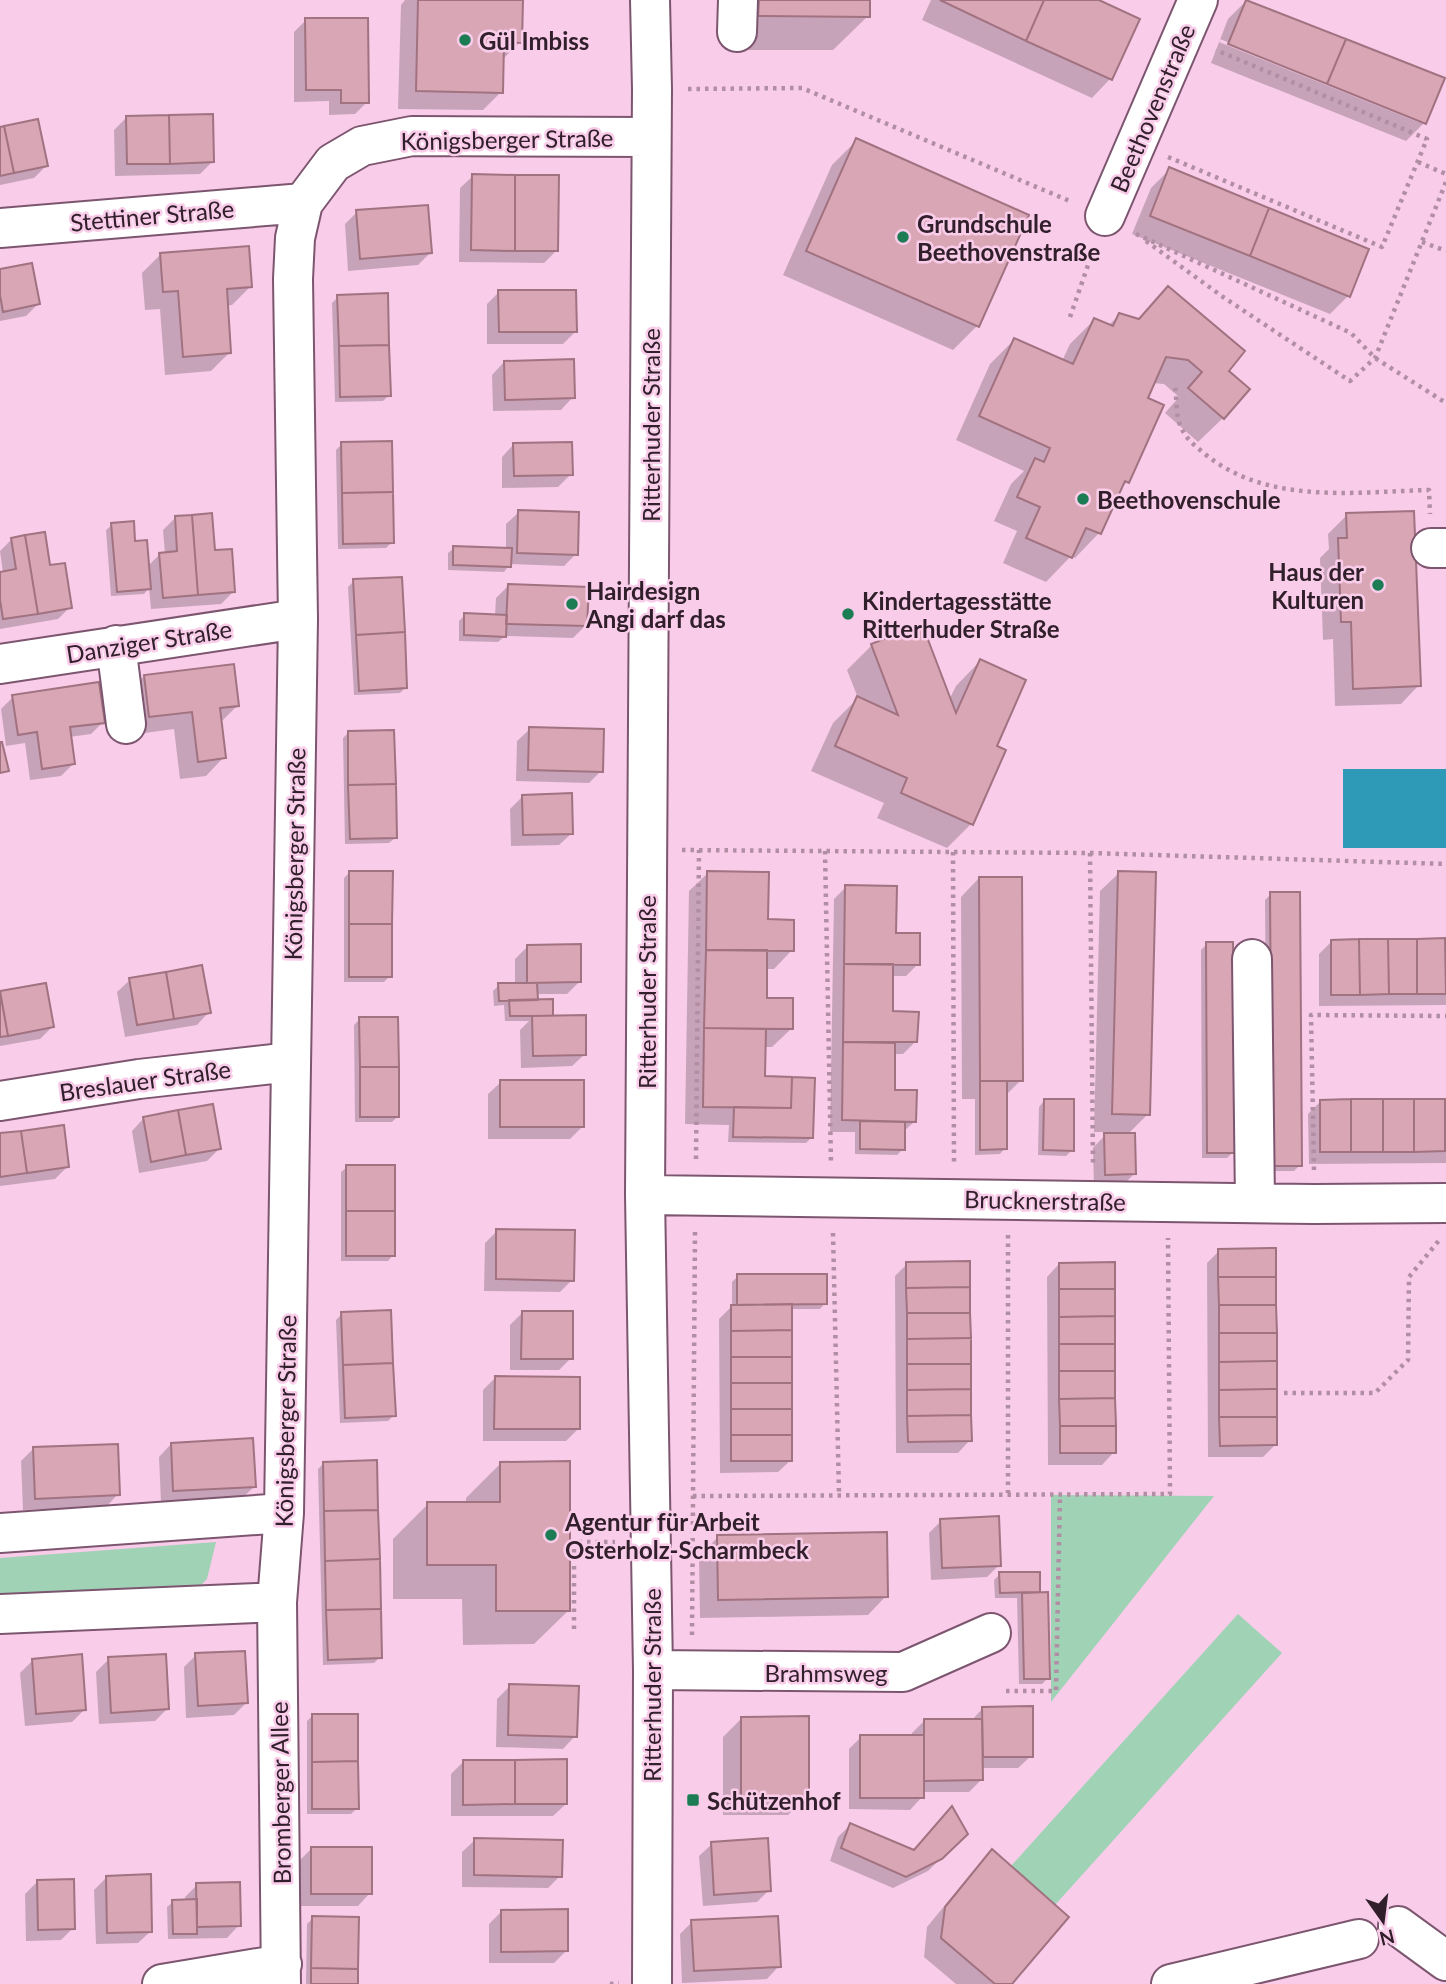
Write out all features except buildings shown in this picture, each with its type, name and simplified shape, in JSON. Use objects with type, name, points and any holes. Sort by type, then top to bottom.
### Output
[{"type":"street","name":"Ritterhuder Straße","points":[[650,0],[652,89],[645,1195],[653,1670],[652,1984]]},
{"type":"street","name":"Beethovenstraße","points":[[1121,225],[1136,144],[1198,0]]},
{"type":"street","name":"Königsberger Straße","points":[[277,1602],[284,1513],[298,619],[293,279],[295,238],[303,203],[333,163],[362,146],[374,143],[412,136],[651,137]]},
{"type":"street","name":"Stettiner Straße","points":[[0,228],[303,203]]},
{"type":"street","name":"Danziger Straße","points":[[0,664],[298,619]]},
{"type":"street","points":[[116,645],[126,724]]},
{"type":"street","points":[[1252,959],[1255,1203]]},
{"type":"street","name":"Breslauer Straße","points":[[0,1101],[139,1079],[290,1062]]},
{"type":"street","name":"Brucknerstraße","points":[[645,1195],[1314,1204],[1446,1203]]},
{"type":"street","points":[[0,1534],[284,1513]]},
{"type":"street","points":[[0,1614],[277,1602]]},
{"type":"street","name":"Bromberger Allee","points":[[277,1602],[282,1974]]},
{"type":"street","name":"Brahmsweg","points":[[653,1670],[903,1672],[990,1633]]},
{"type":"street","points":[[1398,1926],[1446,1961]]},
{"type":"street","points":[[1171,1984],[1359,1939]]},
{"type":"street","points":[[162,1984],[282,1974]]},
{"type":"path","points":[[1136,144],[1382,247],[1427,139],[1182,36]]},
{"type":"path","points":[[652,89],[802,88],[1121,225],[1352,333],[1375,358],[1446,403]]},
{"type":"path","points":[[1418,162],[1446,174]]},
{"type":"path","points":[[1121,225],[1350,381],[1375,358],[1446,182]]},
{"type":"path","points":[[1070,317],[1121,225]]},
{"type":"path","points":[[1422,242],[1446,251]]},
{"type":"path","points":[[1175,388],[1180,425],[1191,443],[1218,465],[1253,482],[1305,492],[1429,491],[1439,548]]},
{"type":"path","points":[[692,1671],[699,850]]},
{"type":"path","points":[[647,851],[1090,853],[1446,864]]},
{"type":"path","points":[[953,852],[954,1199]]},
{"type":"path","points":[[1090,853],[1093,1200]]},
{"type":"path","points":[[1314,1204],[1311,1015],[1446,1016]]},
{"type":"path","points":[[1008,1200],[1008,1493]]},
{"type":"path","points":[[693,1496],[1170,1494],[1168,1202]]},
{"type":"path","points":[[1284,1393],[1375,1393],[1408,1360],[1409,1277],[1446,1232]]},
{"type":"path","points":[[1006,1691],[1056,1690],[1060,1494]]},
{"type":"path","points":[[574,1629],[572,1542],[650,1542]]},
{"type":"green space","points":[[1051,1495],[1214,1496],[1051,1702]]},
{"type":"green space","points":[[216,1542],[207,1579],[188,1598],[0,1610],[0,1558]]},
{"type":"green space","points":[[1238,1614],[1282,1653],[1055,1905],[1011,1866]]},
{"type":"water","points":[[1343,769],[1446,769],[1446,848],[1343,848]]},
{"type":"place","name":"Gül Imbiss","points":[[465,40]]},
{"type":"place","name":"Grundschule Beethovenstraße","points":[[903,237]]},
{"type":"place","name":"Beethovenschule","points":[[1083,499]]},
{"type":"place","name":"Haus der Kulturen","points":[[1378,585]]},
{"type":"place","name":"Hairdesign Angi darf das","points":[[572,604]]},
{"type":"place","name":"Kindertagesstätte Ritterhuder Straße","points":[[848,614]]},
{"type":"place","name":"Agentur für Arbeit Osterholz-Scharmbeck","points":[[551,1535]]},
{"type":"place","name":"Schützenhof","points":[[693,1800]]}]
